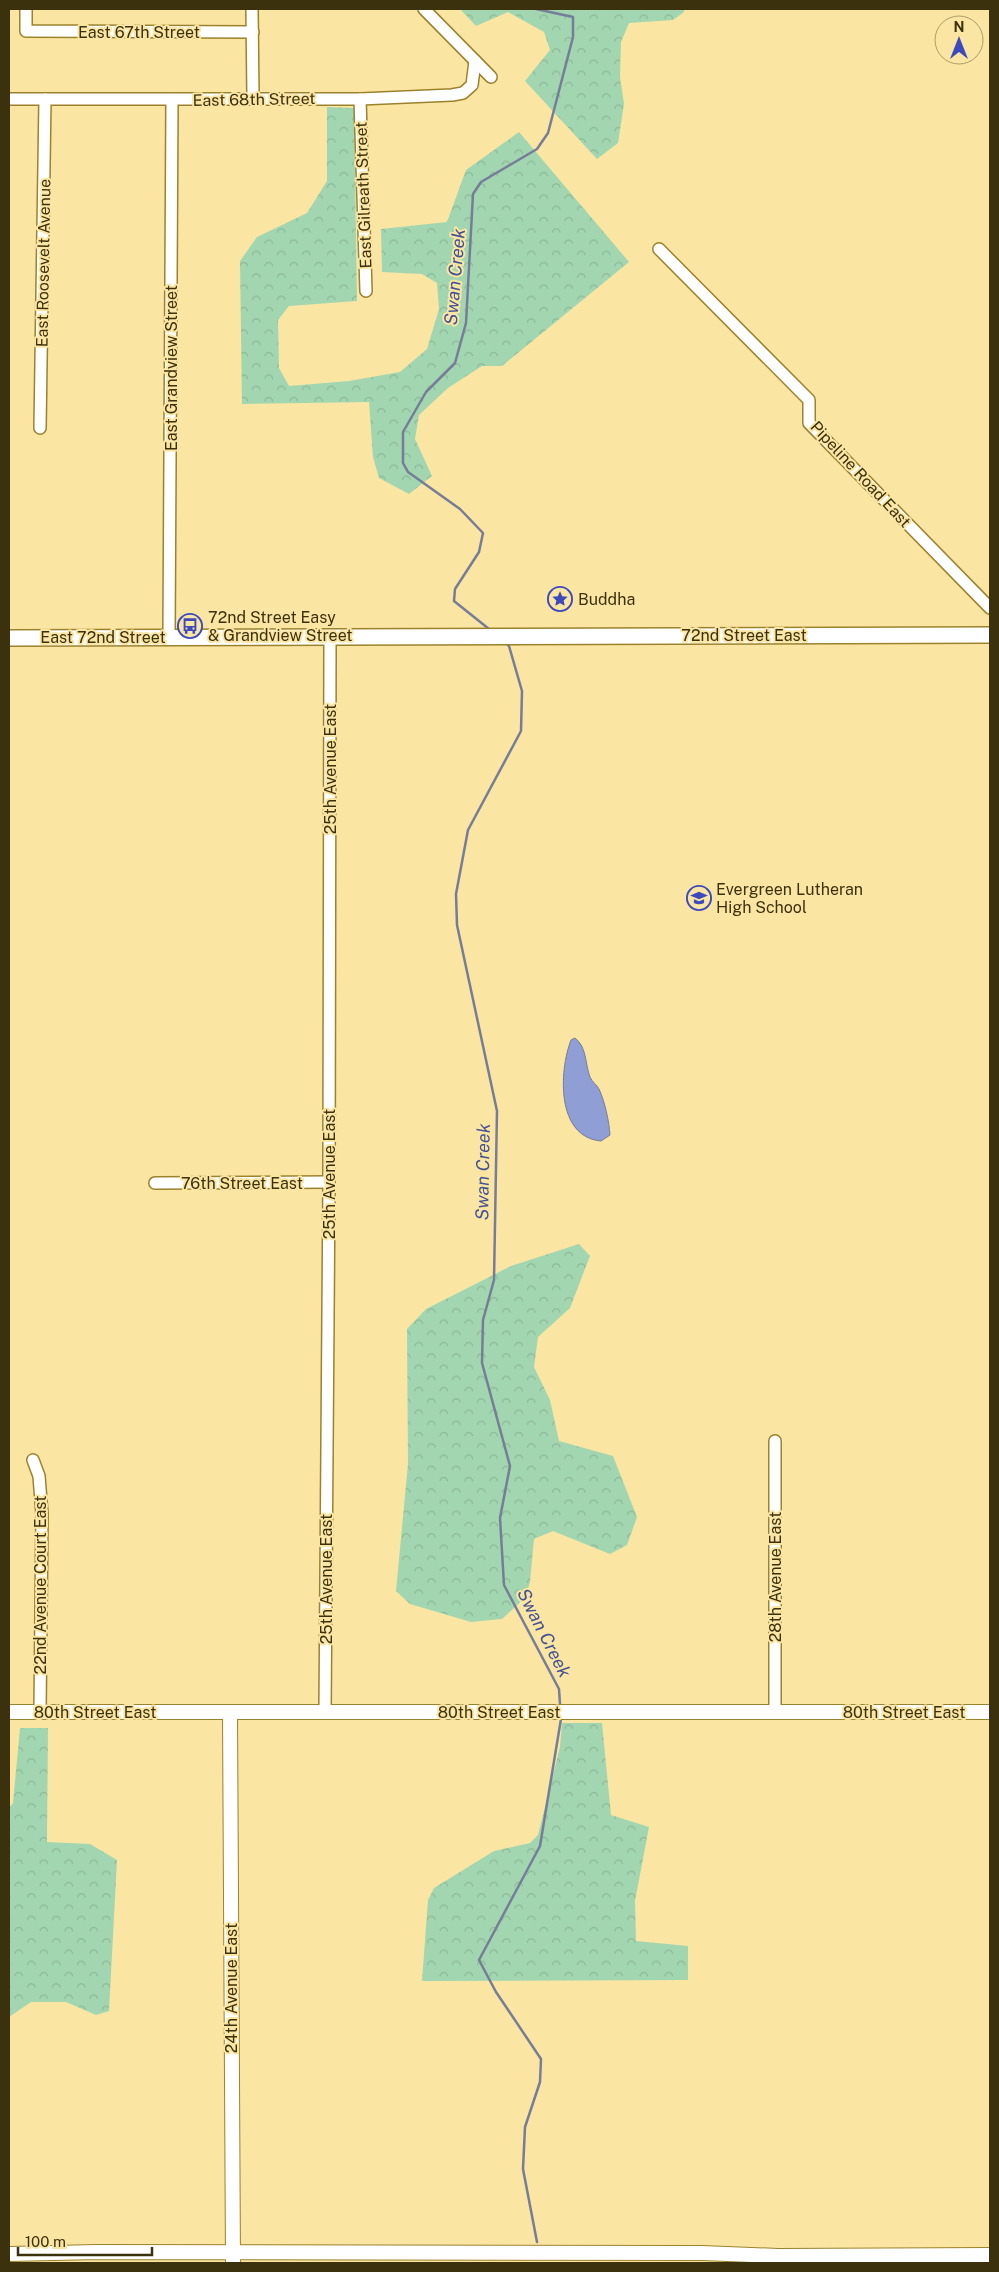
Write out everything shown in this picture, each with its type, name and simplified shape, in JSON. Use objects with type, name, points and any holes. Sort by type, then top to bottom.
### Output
[{"type":"main road","name":"72nd Street East","points":[[498,636],[990,635]]},
{"type":"main road","name":"East 72nd Street","points":[[9,638],[498,636]]},
{"type":"street","name":"East 67th Street","points":[[26,9],[26,31],[253,32]]},
{"type":"street","points":[[252,9],[253,98]]},
{"type":"street","points":[[424,9],[491,77]]},
{"type":"street","name":"East 68th Street","points":[[9,99],[360,99],[463,93],[468,90],[474,80],[475,61]]},
{"type":"street","name":"East Roosevelt Avenue","points":[[40,428],[46,99]]},
{"type":"street","name":"East Gilreath Street","points":[[360,99],[366,291]]},
{"type":"street","name":"East Grandview Street","points":[[169,636],[172,100]]},
{"type":"street","name":"Pipeline Road East","points":[[659,250],[809,400],[809,423],[990,608]]},
{"type":"street","name":"25th Avenue East","points":[[325,1712],[329,1182],[330,636]]},
{"type":"street","name":"76th Street East","points":[[155,1183],[329,1182]]},
{"type":"street","name":"28th Avenue East","points":[[775,1441],[775,1712]]},
{"type":"street","name":"22nd Avenue Court East","points":[[33,1460],[39,1476],[42,1514],[40,1712]]},
{"type":"street","name":"80th Street East","points":[[9,1712],[990,1712]]},
{"type":"street","name":"24th Avenue East","points":[[230,1712],[233,2258]]},
{"type":"street","points":[[9,2254],[97,2252],[233,2258],[702,2253],[778,2260],[990,2255]]},
{"type":"green space","points":[[460,9],[684,9],[684,12],[673,20],[629,23],[621,42],[620,77],[624,104],[618,143],[597,159],[525,81],[550,50],[544,32],[508,12],[476,26]]},
{"type":"green space","points":[[327,107],[354,108],[357,301],[289,306],[278,320],[279,368],[289,386],[349,381],[400,372],[427,349],[439,309],[437,283],[422,274],[382,272],[381,229],[447,222],[466,170],[519,132],[629,262],[502,366],[482,366],[448,388],[419,415],[415,439],[432,476],[409,494],[379,478],[373,457],[369,402],[242,404],[240,261],[257,237],[307,213],[327,181]]},
{"type":"green space","points":[[579,1244],[590,1256],[570,1308],[538,1337],[534,1367],[550,1400],[559,1441],[613,1456],[637,1517],[627,1545],[610,1554],[553,1531],[534,1539],[530,1582],[525,1598],[502,1619],[471,1622],[410,1604],[396,1591],[408,1464],[407,1329],[426,1309],[511,1266]]},
{"type":"green space","points":[[562,1723],[602,1723],[611,1815],[649,1827],[635,1901],[636,1941],[688,1946],[688,1980],[422,1981],[428,1900],[434,1888],[494,1851],[530,1843],[538,1835],[560,1747]]},
{"type":"green space","points":[[20,1728],[48,1728],[47,1842],[90,1844],[117,1860],[109,2011],[96,2015],[66,2002],[31,2002],[9,2017],[9,1808],[13,1803]]},
{"type":"water","points":[[575,1038],[582,1046],[588,1072],[599,1089],[605,1106],[610,1135],[601,1141],[586,1137],[576,1128],[569,1115],[565,1101],[563,1085],[564,1068],[571,1040]]},
{"type":"waterway","name":"Swan Creek","points":[[489,629],[454,601],[455,589],[479,552],[483,533],[460,509],[408,472],[403,463],[403,432],[426,392],[455,363],[466,323],[473,194],[481,182],[537,149],[548,133],[573,37],[573,17],[536,9]]},
{"type":"waterway","name":"Swan Creek","points":[[506,643],[509,646],[522,691],[521,731],[468,830],[456,894],[457,925],[497,1111],[494,1280],[483,1320],[482,1363],[510,1466],[500,1518],[504,1585],[559,1689],[560,1704]]},
{"type":"waterway","name":"Swan Creek","points":[[537,2242],[523,2169],[525,2127],[540,2082],[541,2059],[496,1992],[479,1960],[540,1846],[561,1719]]},
{"type":"place","name":"Buddha","points":[[560,599]]},
{"type":"place","name":"72nd Street Easy & Grandview Street","points":[[190,626]]},
{"type":"place","name":"Evergreen Lutheran High School","points":[[699,898]]}]
